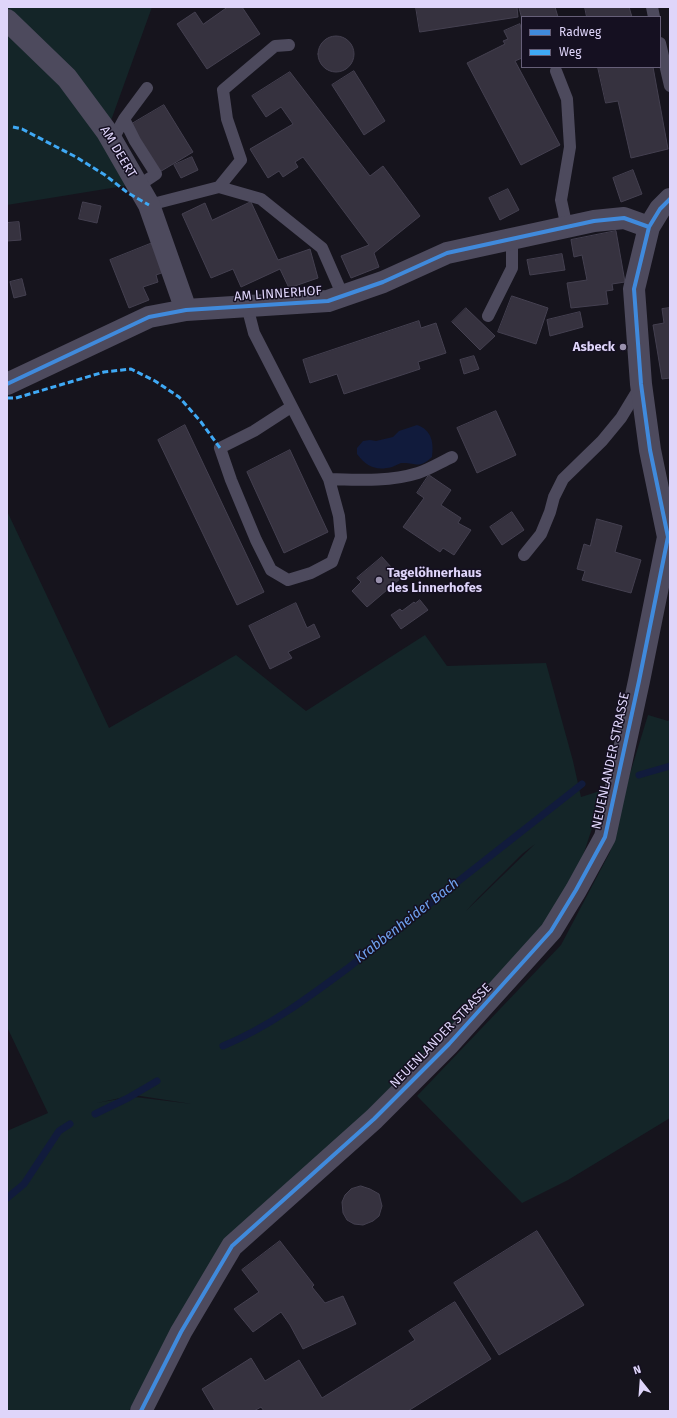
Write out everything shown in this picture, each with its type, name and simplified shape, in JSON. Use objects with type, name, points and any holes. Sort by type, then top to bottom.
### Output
[{"type":"street","name":"AM DEERT","points":[[7,20],[67,78],[107,132],[149,205],[186,310]]},
{"type":"street","name":"NEUENLANDER STRASSE","points":[[141,1411],[181,1332],[232,1246],[374,1119],[449,1044],[551,931],[576,890],[605,837],[639,681],[668,536],[650,450],[641,384],[634,289],[649,227],[660,208],[670,199]]},
{"type":"street","name":"AM LINNERHOF","points":[[7,384],[149,317],[186,310],[328,301],[383,282],[447,254],[512,239],[594,221],[624,218],[649,227]]},
{"type":"lane","points":[[220,187],[241,160],[227,119],[222,90],[275,46],[289,45]]},
{"type":"lane","points":[[661,47],[670,86]]},
{"type":"lane","points":[[556,71],[567,99],[570,147],[560,200],[567,228]]},
{"type":"lane","points":[[112,141],[124,119],[147,88]]},
{"type":"lane","points":[[124,119],[156,174],[138,186]]},
{"type":"lane","points":[[149,205],[220,187],[261,199],[322,248],[343,296]]},
{"type":"lane","points":[[488,316],[512,268],[512,239]]},
{"type":"lane","points":[[246,306],[254,332],[329,479],[339,516],[341,537],[332,562],[311,573],[288,580],[271,570],[256,540],[231,480],[220,448],[254,431],[291,407]]},
{"type":"lane","points":[[524,554],[542,534],[554,497],[563,479],[602,441],[621,418],[641,384]]},
{"type":"lane","points":[[329,479],[364,480],[394,478],[419,472],[452,457]]},
{"type":"shaded area","points":[[7,7],[152,7],[109,126],[7,12]]},
{"type":"shaded area","points":[[7,25],[64,79],[130,185],[7,205]]},
{"type":"shaded area","points":[[7,511],[109,728],[236,655],[306,711],[425,635],[447,666],[546,663],[573,761],[581,797],[600,791],[595,819],[580,865],[551,916],[510,968],[367,1112],[278,1192],[147,1377],[129,1411],[7,1411],[7,1131],[48,1113],[7,1027]],"holes":[[[535,844],[466,911],[522,854]],[[134,1095],[192,1104],[135,1096],[97,1103]]]},
{"type":"shaded area","points":[[648,715],[668,721],[670,719],[670,1118],[568,1180],[522,1203],[417,1096],[561,945],[610,852],[629,777]]},
{"type":"water","points":[[417,425],[426,430],[429,434],[433,447],[432,457],[423,463],[401,463],[392,467],[377,468],[368,465],[357,454],[357,448],[363,441],[376,441],[393,437],[399,431]]},
{"type":"building","points":[[228,7],[242,7],[260,34],[207,69],[177,24],[195,12],[203,24]]},
{"type":"building","points":[[416,7],[517,7],[518,17],[420,32]]},
{"type":"building","points":[[555,7],[558,16],[521,16],[519,8]]},
{"type":"building","points":[[585,7],[629,7],[632,16],[587,16]]},
{"type":"building","points":[[520,24],[521,58],[515,61],[560,145],[521,165],[467,63],[505,44],[503,41],[508,39],[504,31]]},
{"type":"building","points":[[340,36],[349,41],[353,47],[353,61],[349,67],[340,72],[332,72],[323,67],[319,61],[318,50],[323,41],[329,37]]},
{"type":"building","points":[[598,68],[653,68],[668,149],[631,158],[618,101],[606,103]]},
{"type":"building","points":[[354,71],[385,121],[364,135],[332,85]]},
{"type":"building","points":[[290,72],[370,176],[383,166],[420,216],[374,253],[379,267],[351,278],[341,256],[369,245],[303,157],[295,162],[298,167],[283,177],[279,171],[268,178],[250,149],[293,124],[281,107],[266,117],[252,96]]},
{"type":"building","points":[[164,105],[193,152],[158,173],[130,125]]},
{"type":"building","points":[[192,157],[198,170],[181,178],[174,165]]},
{"type":"building","points":[[633,170],[642,194],[621,202],[613,178]]},
{"type":"building","points":[[508,189],[519,210],[500,220],[489,198]]},
{"type":"building","points":[[83,202],[101,206],[97,223],[79,219]]},
{"type":"building","points":[[251,202],[278,260],[310,249],[318,278],[289,288],[280,269],[241,287],[233,269],[211,278],[182,214],[205,203],[212,220]]},
{"type":"building","points":[[19,222],[21,240],[7,241],[7,223]]},
{"type":"building","points":[[616,231],[625,282],[612,284],[613,290],[606,291],[608,304],[571,308],[567,283],[587,280],[582,255],[574,257],[571,240]]},
{"type":"building","points":[[155,242],[167,271],[156,275],[158,282],[143,287],[149,300],[129,308],[110,260]]},
{"type":"building","points":[[562,254],[565,270],[530,275],[527,260]]},
{"type":"building","points":[[22,279],[26,295],[14,298],[10,282]]},
{"type":"building","points":[[512,296],[548,308],[536,344],[498,332]]},
{"type":"building","points":[[466,308],[495,336],[480,350],[452,322]]},
{"type":"building","points":[[670,308],[670,378],[662,379],[653,325],[664,323],[662,309]]},
{"type":"building","points":[[580,312],[583,327],[550,336],[547,320]]},
{"type":"building","points":[[419,321],[421,328],[436,323],[446,353],[418,362],[420,369],[344,394],[337,374],[310,383],[303,360]]},
{"type":"building","points":[[474,356],[479,369],[464,374],[460,360]]},
{"type":"building","points":[[496,411],[516,455],[477,473],[457,428]]},
{"type":"building","points":[[185,425],[264,592],[237,605],[158,440]]},
{"type":"building","points":[[290,450],[328,532],[284,553],[247,472]]},
{"type":"building","points":[[429,475],[451,490],[441,505],[461,518],[458,523],[471,530],[454,555],[443,548],[440,552],[403,527],[424,498],[417,493]]},
{"type":"building","points":[[512,512],[524,530],[502,545],[490,527]]},
{"type":"building","points":[[597,519],[622,526],[615,552],[641,560],[631,593],[582,580],[585,571],[577,569],[584,544],[590,546]]},
{"type":"building","name":"Tagelöhnerhaus des Linnerhofes","points":[[382,557],[401,578],[367,607],[352,591],[361,582],[357,578]]},
{"type":"building","points":[[420,600],[428,610],[401,629],[391,615],[400,609],[402,611],[414,602],[415,603]]},
{"type":"building","points":[[296,603],[307,628],[314,624],[320,637],[288,652],[292,658],[270,669],[249,626]]},
{"type":"building","points":[[361,1186],[379,1194],[382,1206],[379,1216],[373,1221],[363,1225],[354,1224],[347,1220],[343,1213],[342,1202],[345,1195],[351,1189]]},
{"type":"building","points":[[537,1231],[584,1305],[499,1355],[454,1283]]},
{"type":"building","points":[[280,1241],[314,1285],[312,1287],[325,1303],[343,1296],[356,1324],[303,1349],[281,1312],[253,1332],[234,1309],[259,1292],[242,1270]]},
{"type":"building","points":[[455,1302],[491,1359],[408,1411],[264,1411],[261,1407],[254,1411],[215,1411],[202,1389],[251,1358],[265,1381],[299,1360],[322,1398],[415,1340],[409,1331]]},
{"type":"waterway","name":"Krabbenheider Bach","points":[[639,775],[670,766]]},
{"type":"waterway","name":"Krabbenheider Bach","points":[[223,1046],[272,1021],[318,990],[582,784]]},
{"type":"waterway","name":"Krabbenheider Bach","points":[[95,1114],[128,1098],[157,1081]]},
{"type":"waterway","name":"Krabbenheider Bach","points":[[7,1198],[24,1184],[59,1131],[70,1124]]},
{"type":"marked path","points":[[13,127],[22,129],[76,157],[105,175],[128,193],[149,205]]},
{"type":"marked path","points":[[7,398],[16,398],[104,372],[131,369],[155,381],[179,397],[201,422],[220,448]]},
{"type":"cycle path","points":[[141,1411],[181,1332],[232,1246],[374,1119],[449,1044],[551,931],[576,890],[605,837],[639,681],[668,537],[650,450],[641,384],[634,289],[649,227],[660,209],[670,199]]},
{"type":"cycle path","points":[[7,384],[149,317],[186,310],[328,301],[383,282],[447,253],[594,221],[624,218],[649,227]]},
{"type":"place","name":"Asbeck","points":[[623,347]]},
{"type":"place","name":"Tagelöhnerhaus des Linnerhofes","points":[[379,580]]}]
